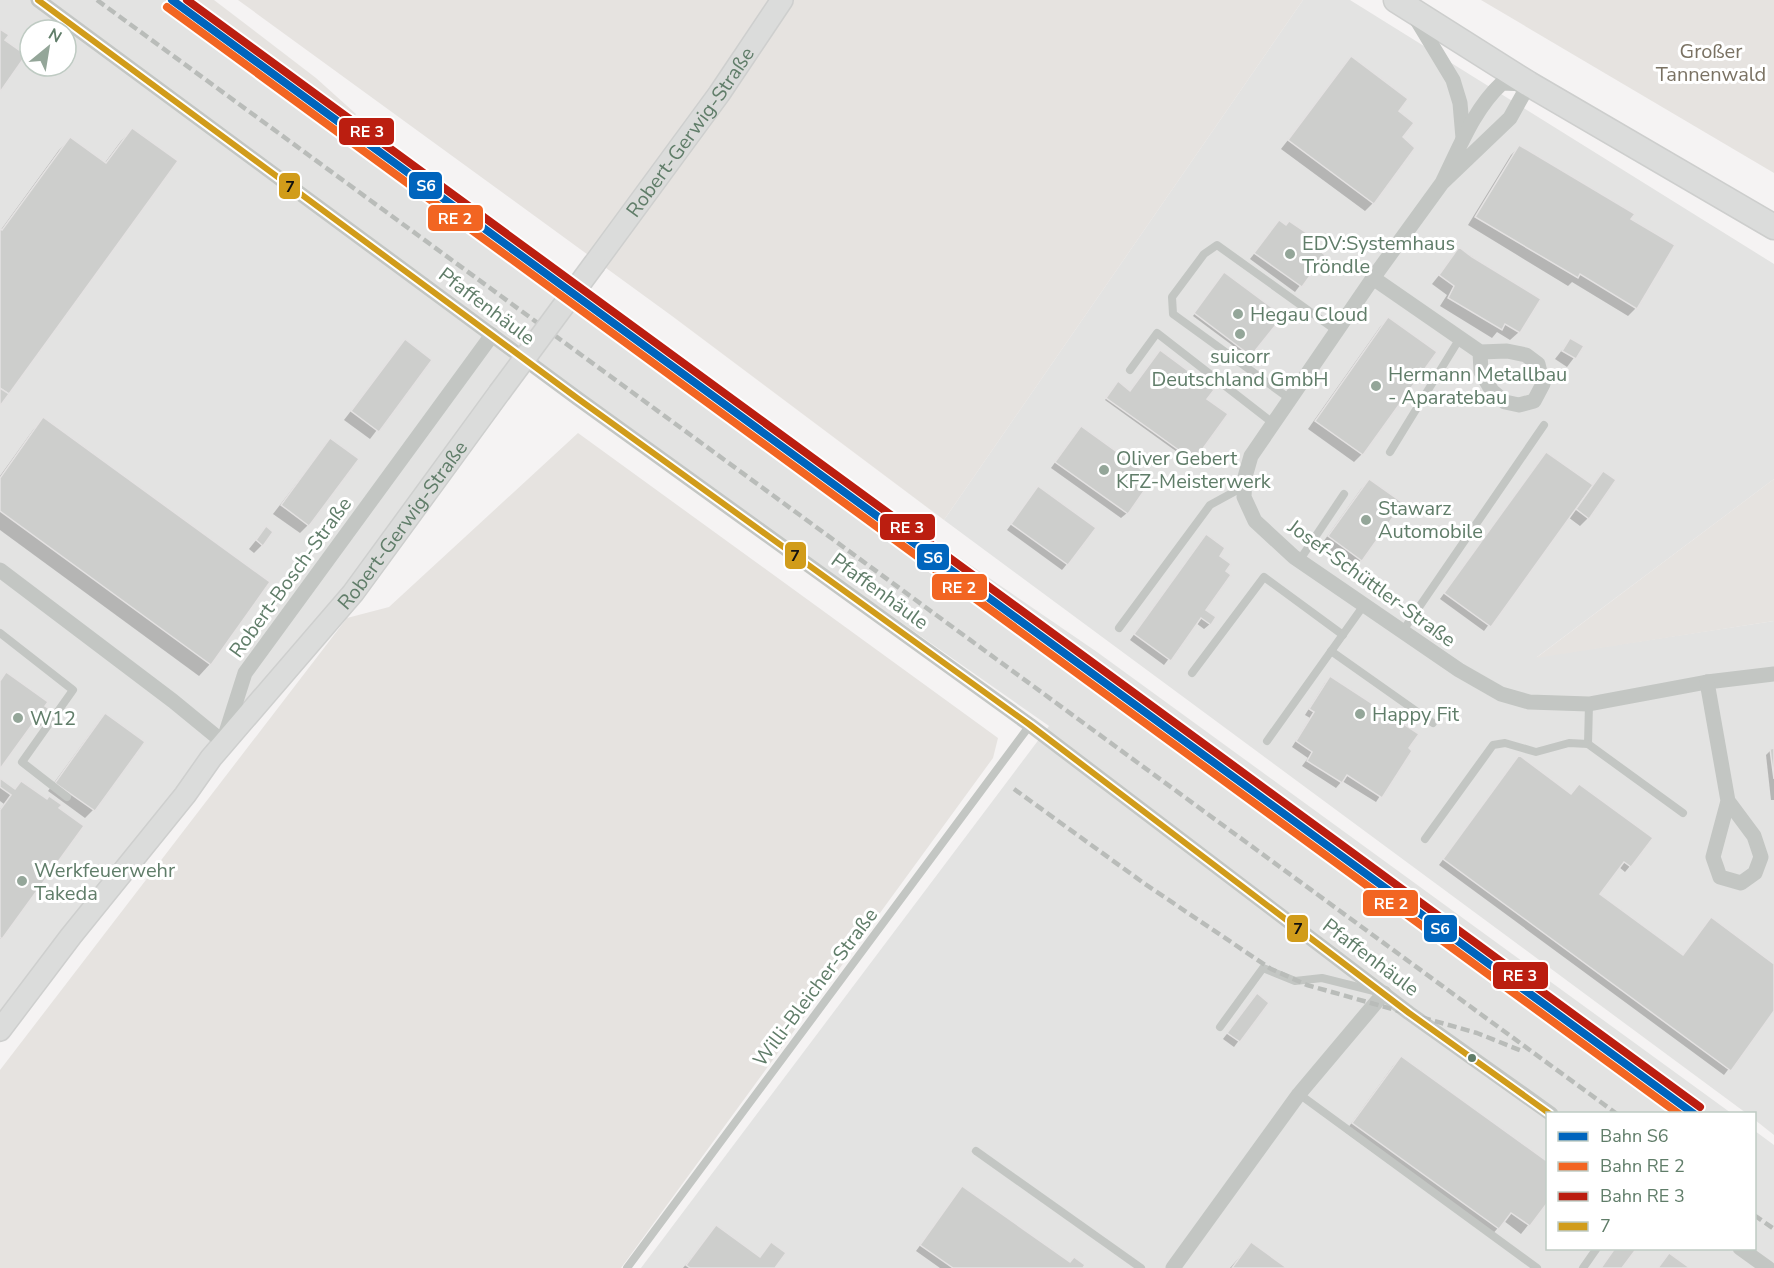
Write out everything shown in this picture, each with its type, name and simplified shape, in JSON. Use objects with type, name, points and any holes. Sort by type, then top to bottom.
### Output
[{"type":"main road","points":[[1403,5],[1529,84],[1774,227]]},
{"type":"street","name":"Pfaffenhäule","points":[[38,0],[492,335],[1030,725],[1384,993],[1550,1112]]},
{"type":"street","name":"Robert-Gerwig-Straße","points":[[0,1030],[224,742],[353,593],[719,94],[782,0]]},
{"type":"street","name":"Josef-Schüttler-Straße","points":[[1403,5],[1453,80],[1461,103],[1463,138]]},
{"type":"street","name":"Josef-Schüttler-Straße","points":[[1442,183],[1463,138],[1488,96],[1502,83],[1529,84],[1510,118],[1442,183],[1373,278],[1251,456],[1244,497],[1255,521],[1299,561],[1459,670],[1501,694],[1529,702],[1589,704],[1707,682],[1774,674]]},
{"type":"street","points":[[1373,278],[1480,352],[1507,351],[1526,355],[1538,364],[1543,384],[1534,401],[1519,405],[1504,402],[1492,392],[1481,372],[1480,352]]},
{"type":"street","name":"Robert-Bosch-Straße","points":[[224,742],[245,673],[492,335]]},
{"type":"street","points":[[0,570],[224,742]]},
{"type":"street","points":[[1707,682],[1728,801],[1713,857],[1720,877],[1741,883],[1755,873],[1761,857],[1754,836],[1728,801]]},
{"type":"street","points":[[1173,1268],[1299,1094],[1384,993]]},
{"type":"street","points":[[1743,1250],[1768,1268]]},
{"type":"lane","points":[[1290,399],[1173,314],[1172,297],[1204,254],[1217,245],[1336,331]]},
{"type":"lane","points":[[1130,370],[1157,333],[1273,423]]},
{"type":"lane","points":[[1389,452],[1460,338]]},
{"type":"lane","points":[[1402,632],[1544,425]]},
{"type":"lane","points":[[1119,628],[1210,505],[1245,486]]},
{"type":"lane","points":[[1299,561],[1344,494]]},
{"type":"lane","points":[[1192,674],[1264,577],[1343,635]]},
{"type":"lane","points":[[1267,741],[1364,605]]},
{"type":"lane","points":[[0,633],[73,690],[22,762],[68,797]]},
{"type":"lane","points":[[1331,651],[1433,723]]},
{"type":"lane","points":[[1587,744],[1589,704]]},
{"type":"lane","name":"Willi-Bleicher-Straße","points":[[627,1268],[1030,725]]},
{"type":"lane","points":[[1425,838],[1492,745],[1505,743],[1536,752],[1569,743],[1587,744],[1683,813]]},
{"type":"lane","points":[[1220,1028],[1263,968],[1296,981],[1322,978],[1384,993]]},
{"type":"lane","points":[[1299,1094],[1537,1268]]},
{"type":"lane","points":[[976,1151],[1141,1268]]},
{"type":"lane","points":[[1583,1268],[1596,1250]]},
{"type":"shaded area","points":[[0,0],[189,0],[963,560],[1097,652],[1730,1112],[1546,1112],[1546,1250],[1756,1250],[1756,1132],[1774,1145],[1774,1268],[641,1268],[1049,726],[516,353],[353,593],[223,742],[0,1043]]},
{"type":"shaded area","points":[[1303,0],[1350,0],[1774,264],[1774,479],[1537,657],[1774,621],[1774,1135],[1756,1121],[1756,1112],[1745,1112],[944,520]]},
{"type":"green space","points":[[190,0],[214,0],[316,78],[356,114],[353,118]]},
{"type":"green space","points":[[238,0],[1303,0],[944,520],[672,316]]},
{"type":"green space","name":"Großer Tannenwald","points":[[1481,0],[1774,0],[1774,173]]},
{"type":"green space","points":[[578,433],[998,738],[993,758],[621,1268],[0,1268],[0,1070],[347,618],[389,607]]},
{"type":"green space","points":[[1774,479],[1774,621],[1536,658]]},
{"type":"building","points":[[0,29],[9,35],[5,40],[18,49],[18,66],[0,92]]},
{"type":"building","points":[[1351,56],[1408,99],[1399,111],[1414,123],[1403,137],[1415,148],[1374,204],[1288,140]]},
{"type":"building","points":[[132,128],[178,161],[9,394],[0,388],[0,229],[2,230],[70,137],[106,163]]},
{"type":"building","points":[[1519,145],[1635,214],[1631,219],[1675,245],[1637,309],[1580,274],[1578,278],[1475,217]]},
{"type":"building","name":"EDV:Systemhaus Tröndle","points":[[1279,220],[1286,225],[1289,221],[1314,238],[1310,243],[1325,255],[1302,287],[1254,253]]},
{"type":"building","points":[[1459,247],[1541,299],[1520,333],[1505,324],[1502,330],[1448,298],[1454,286],[1439,275]]},
{"type":"building","name":"Hegau Cloud","points":[[1224,272],[1282,315],[1251,356],[1194,313]]},
{"type":"building","name":"Hermann Metallbau - Aparatebau","points":[[1388,317],[1437,352],[1363,455],[1315,421]]},
{"type":"building","points":[[1570,338],[1584,346],[1576,359],[1562,351]]},
{"type":"building","points":[[405,339],[432,360],[379,432],[351,411]]},
{"type":"building","points":[[1160,350],[1214,390],[1207,399],[1228,414],[1194,461],[1106,398],[1118,381],[1130,391]]},
{"type":"building","points":[[0,388],[9,394],[0,406]]},
{"type":"building","points":[[43,417],[270,582],[211,665],[0,511],[0,478]]},
{"type":"building","name":"Oliver Gebert KFZ-Meisterwerk","points":[[1081,426],[1153,478],[1128,514],[1055,462]]},
{"type":"building","points":[[330,438],[359,459],[309,526],[281,505]]},
{"type":"building","points":[[1546,452],[1593,485],[1491,627],[1444,593]]},
{"type":"building","points":[[1603,471],[1616,480],[1589,519],[1576,509]]},
{"type":"building","name":"Stawarz Automobile","points":[[1369,479],[1403,503],[1362,561],[1328,536]]},
{"type":"building","points":[[1038,486],[1096,528],[1068,565],[1011,524]]},
{"type":"building","points":[[266,526],[273,532],[263,546],[256,540]]},
{"type":"building","points":[[1206,534],[1225,548],[1220,556],[1231,564],[1226,571],[1231,575],[1206,610],[1216,617],[1211,625],[1201,618],[1171,661],[1134,634]]},
{"type":"building","name":"W12","points":[[6,672],[48,702],[45,706],[54,712],[47,721],[39,715],[0,769],[0,681]]},
{"type":"building","points":[[1330,676],[1419,734],[1409,748],[1412,751],[1382,798],[1347,775],[1342,783],[1307,761],[1312,752],[1296,741],[1314,712],[1309,709]]},
{"type":"building","points":[[105,713],[145,742],[95,811],[55,783]]},
{"type":"building","points":[[1774,748],[1774,779],[1770,749]]},
{"type":"building","points":[[1519,755],[1571,794],[1579,784],[1653,838],[1631,867],[1624,862],[1600,894],[1683,955],[1711,917],[1774,964],[1774,1011],[1731,1071],[1443,859]]},
{"type":"building","name":"Werkfeuerwehr Takeda","points":[[0,778],[15,789],[21,781],[47,799],[49,796],[62,805],[59,808],[84,826],[2,939],[0,937],[0,810],[11,795],[0,787]]},
{"type":"building","points":[[1257,993],[1269,1003],[1240,1042],[1227,1033]]},
{"type":"building","points":[[1401,1056],[1546,1161],[1546,1205],[1530,1226],[1511,1213],[1499,1229],[1352,1123]]},
{"type":"building","points":[[962,1186],[1070,1262],[1074,1257],[1085,1265],[1083,1268],[953,1268],[920,1245]]},
{"type":"building","points":[[716,1225],[760,1257],[771,1242],[786,1253],[775,1268],[690,1268],[686,1265]]},
{"type":"building","points":[[1251,1242],[1287,1268],[1232,1268]]},
{"type":"building","points":[[1614,1250],[1636,1250],[1622,1268],[1601,1268]]},
{"type":"building","points":[[1669,1253],[1690,1268],[1658,1268]]},
{"type":"railway","points":[[97,0],[1614,1112]]},
{"type":"railway","points":[[1014,789],[1145,884],[1271,969],[1307,985],[1477,1033],[1522,1051]]},
{"type":"railway","points":[[1756,1216],[1774,1229]]},
{"type":"rail line","name":"S6","points":[[172,0],[1691,1112]]},
{"type":"transit line","name":"7","points":[[38,0],[577,398],[1030,725],[1409,1013],[1547,1112]]},
{"type":"transit line","points":[[187,0],[1700,1107]]},
{"type":"transit line","points":[[167,7],[1676,1112]]},
{"type":"place","name":"EDV:Systemhaus Tröndle","points":[[1290,254]]},
{"type":"place","name":"Hegau Cloud","points":[[1238,314]]},
{"type":"place","name":"suicorr Deutschland GmbH","points":[[1240,334]]},
{"type":"place","name":"Hermann Metallbau - Aparatebau","points":[[1376,386]]},
{"type":"place","name":"Oliver Gebert KFZ-Meisterwerk","points":[[1104,470]]},
{"type":"place","name":"Stawarz Automobile","points":[[1366,520]]},
{"type":"place","name":"Happy Fit","points":[[1360,714]]},
{"type":"place","name":"W12","points":[[18,718]]},
{"type":"place","name":"Werkfeuerwehr Takeda","points":[[22,881]]}]
